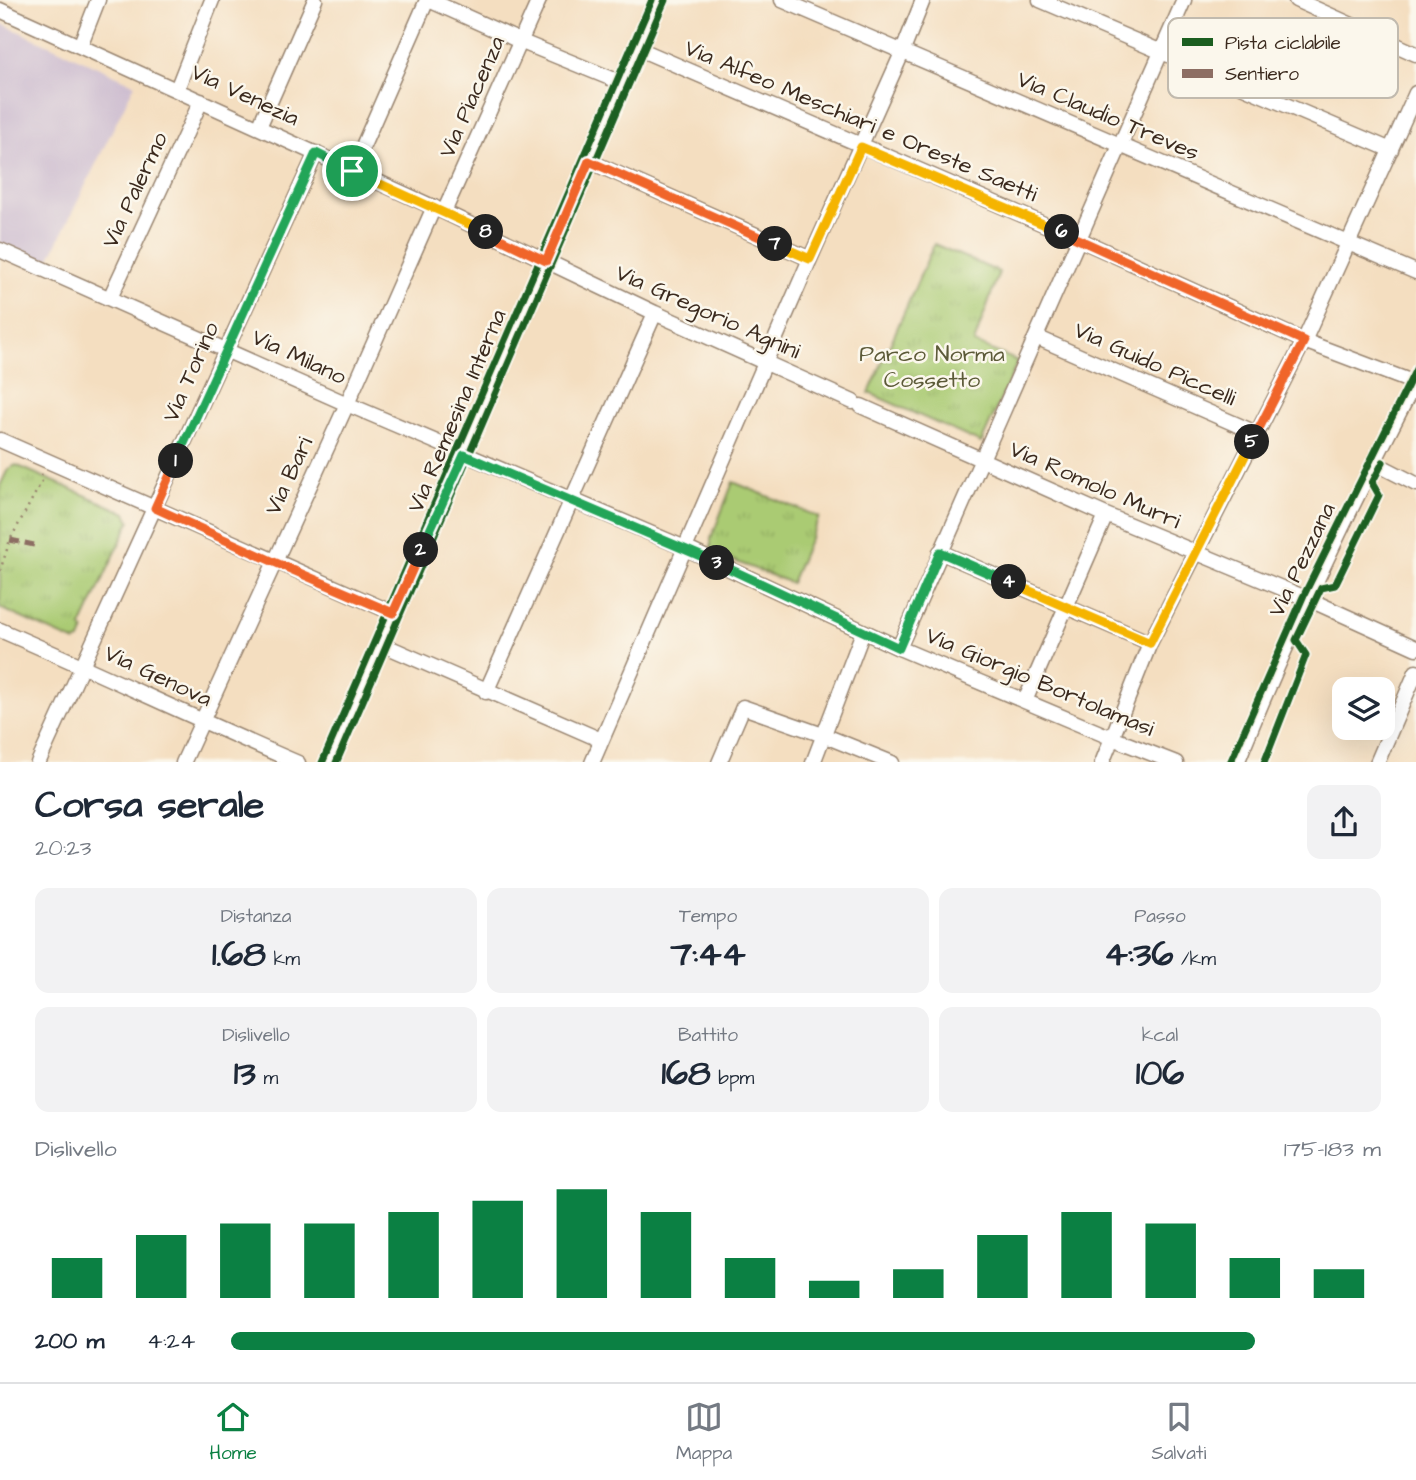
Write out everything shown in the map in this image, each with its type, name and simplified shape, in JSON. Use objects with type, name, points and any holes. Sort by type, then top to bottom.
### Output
[{"type":"street","points":[[80,46],[98,0]]},
{"type":"street","points":[[177,89],[212,0]]},
{"type":"street","points":[[259,127],[315,0]]},
{"type":"street","points":[[352,171],[428,0],[622,83]]},
{"type":"street","name":"Via Piacenza","points":[[439,209],[540,0]]},
{"type":"street","name":"Via Remesina Interna","points":[[327,762],[464,455],[658,0]]},
{"type":"street","name":"Via Claudio Treves","points":[[782,0],[1416,272]]},
{"type":"street","points":[[592,762],[923,0]]},
{"type":"street","points":[[1040,0],[1168,55]]},
{"type":"street","points":[[1176,18],[1184,0]]},
{"type":"street","points":[[1296,0],[1336,18]]},
{"type":"street","name":"Via Venezia","points":[[0,10],[439,209],[546,261]]},
{"type":"street","points":[[899,648],[1168,36]]},
{"type":"street","points":[[1398,46],[1416,54]]},
{"type":"street","name":"Via Alfeo Meschiari e Oreste Saetti","points":[[637,48],[1078,239],[1304,341],[1415,382]]},
{"type":"street","points":[[1102,762],[1150,643],[1304,341],[1416,93]]},
{"type":"street","points":[[1269,98],[1391,150]]},
{"type":"street","name":"Via Palermo","points":[[110,298],[201,101]]},
{"type":"street","name":"Via Torino","points":[[38,762],[316,153]]},
{"type":"street","points":[[589,161],[810,259]]},
{"type":"street","name":"Via Bari","points":[[183,762],[439,209]]},
{"type":"street","name":"Via Milano","points":[[0,250],[464,455]]},
{"type":"street","name":"Via Gregorio Agnini","points":[[546,261],[654,313],[980,459]]},
{"type":"street","points":[[486,692],[654,313]]},
{"type":"street","name":"Via Guido Piccelli","points":[[1036,337],[1256,433]]},
{"type":"street","name":"Via Pezzana","points":[[1237,762],[1267,687],[1308,599],[1415,382]]},
{"type":"street","points":[[0,440],[393,613]]},
{"type":"street","name":"Via Giorgio Bortolamasi","points":[[464,455],[685,548],[899,648],[1175,762]]},
{"type":"street","name":"Via Romolo Murri","points":[[980,459],[1416,648]]},
{"type":"street","points":[[1375,463],[1416,484]]},
{"type":"street","points":[[1025,701],[1106,515]]},
{"type":"street","points":[[940,552],[1150,643]]},
{"type":"street","name":"Via Genova","points":[[0,630],[82,665],[200,722],[298,762]]},
{"type":"street","points":[[814,762],[863,632]]},
{"type":"street","points":[[379,643],[601,740]]},
{"type":"street","points":[[1377,762],[1416,672]]},
{"type":"street","points":[[719,762],[743,707],[891,762]]},
{"type":"path","points":[[0,571],[10,540],[42,481],[39,457]]},
{"type":"shaded area","points":[[0,23],[135,84],[44,270],[0,249]]},
{"type":"green space","name":"Parco Norma Cossetto","points":[[934,244],[999,272],[974,343],[1018,361],[981,443],[869,393]]},
{"type":"green space","points":[[16,465],[126,513],[130,521],[81,627],[84,630],[80,640],[75,642],[0,608],[0,486],[8,469]]},
{"type":"green space","points":[[733,482],[819,517],[791,583],[711,552],[711,539]]},
{"type":"marked path","points":[[10,540],[34,545]]},
{"type":"cycle path","points":[[322,762],[652,0]]},
{"type":"cycle path","points":[[336,762],[665,0]]},
{"type":"cycle path","points":[[1230,762],[1303,597],[1416,369]]},
{"type":"cycle path","points":[[1264,762],[1306,655],[1296,640],[1321,588],[1335,585],[1379,495],[1372,483],[1383,462]]},
{"type":"route","points":[[861,147],[1085,242],[1304,341],[1150,643],[940,552],[899,648],[685,548],[464,455],[393,613],[155,508],[316,153],[352,171],[546,261],[589,161],[810,259],[861,147]]}]
